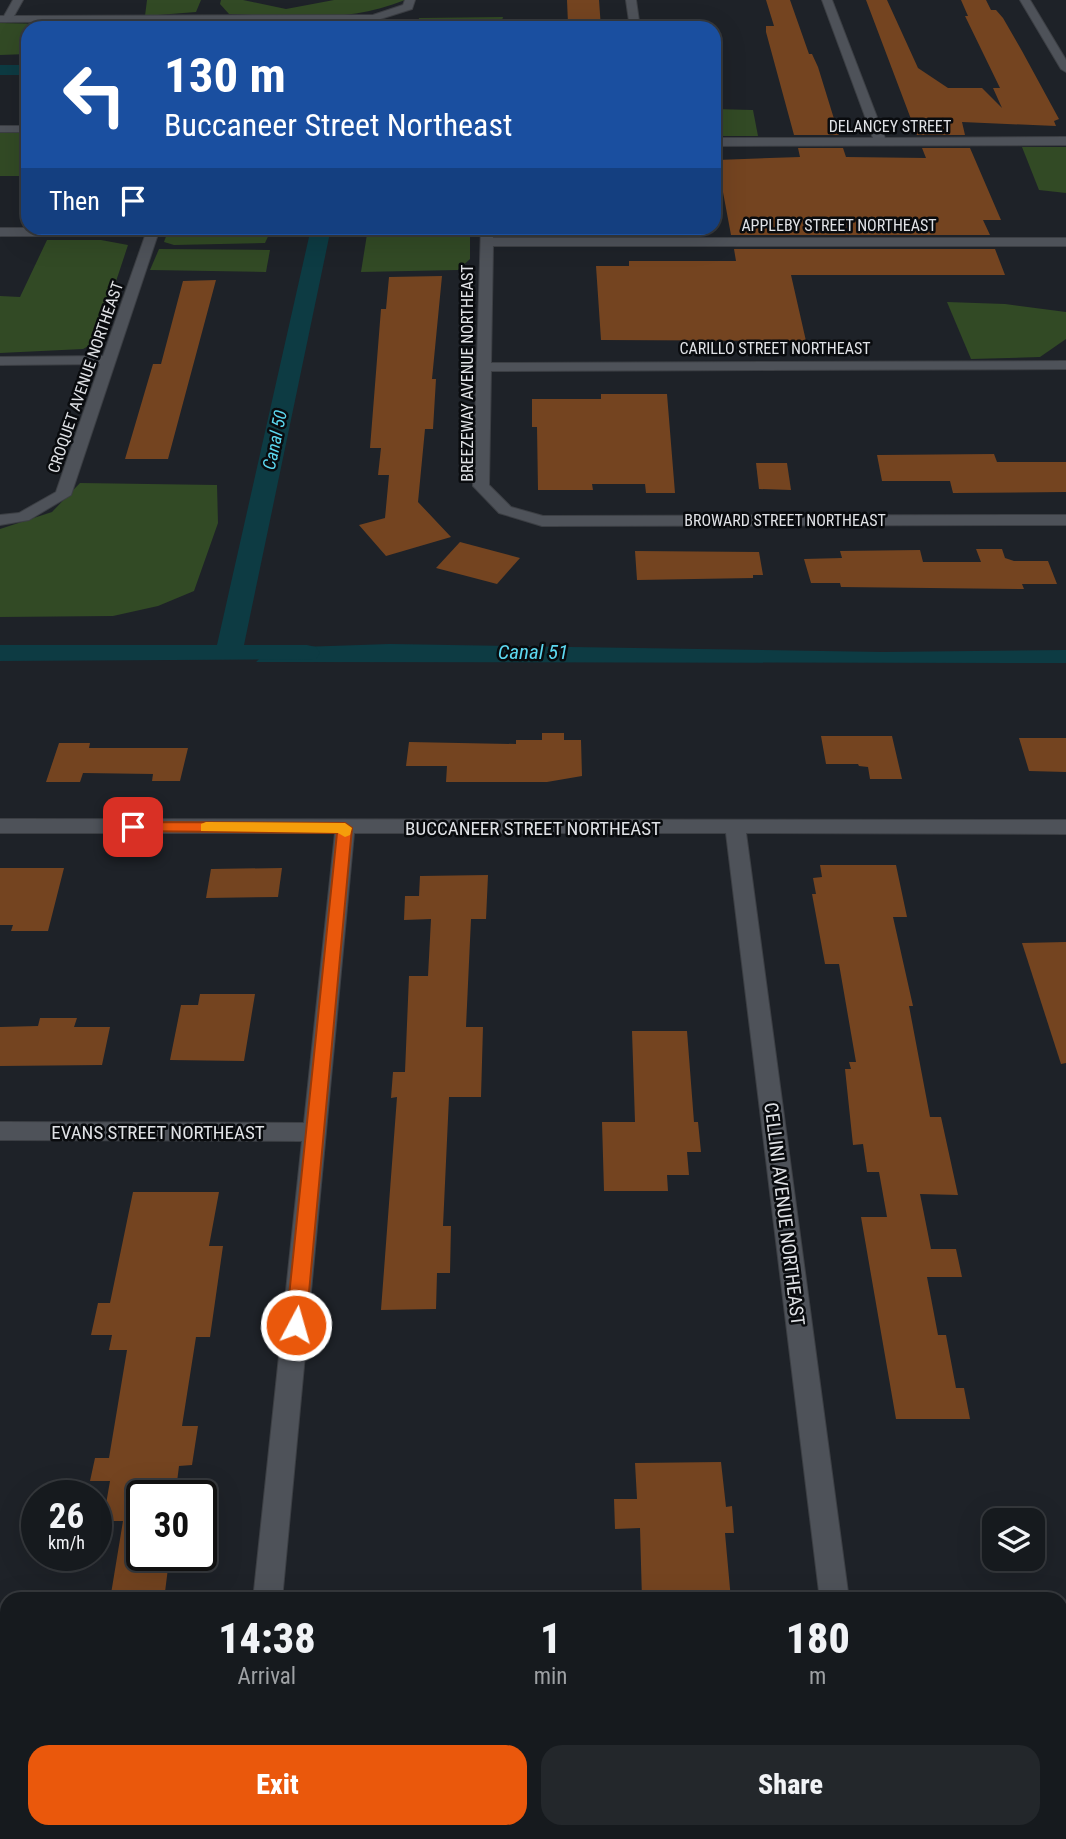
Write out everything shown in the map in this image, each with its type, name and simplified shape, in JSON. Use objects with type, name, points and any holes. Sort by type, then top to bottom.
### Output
[{"type":"street","points":[[3,19],[18,0]]},
{"type":"street","points":[[3,19],[209,15],[374,18],[396,13],[408,7],[410,0]]},
{"type":"street","points":[[631,0],[634,21]]},
{"type":"street","points":[[827,0],[880,141]]},
{"type":"street","points":[[1025,0],[1066,69]]},
{"type":"street","points":[[0,129],[21,129]]},
{"type":"street","name":"DELANCEY STREET","points":[[721,142],[1066,141]]},
{"type":"street","points":[[0,232],[21,232]]},
{"type":"street","name":"CROQUET AVENUE NORTHEAST","points":[[0,520],[23,517],[63,495],[151,235]]},
{"type":"street","name":"APPLEBY STREET NORTHEAST","points":[[486,235],[1066,242]]},
{"type":"street","name":"BREEZEWAY AVENUE NORTHEAST","points":[[486,235],[481,486],[505,510]]},
{"type":"street","points":[[0,360],[110,360]]},
{"type":"street","name":"CARILLO STREET NORTHEAST","points":[[484,367],[1066,365]]},
{"type":"street","name":"BROWARD STREET NORTHEAST","points":[[505,510],[542,521],[1066,520]]},
{"type":"street","name":"BUCCANEER STREET NORTHEAST","points":[[0,826],[1066,827]]},
{"type":"street","points":[[268,1592],[345,828]]},
{"type":"street","name":"CELLINI AVENUE NORTHEAST","points":[[735,828],[834,1592]]},
{"type":"street","name":"EVANS STREET NORTHEAST","points":[[0,1131],[316,1132]]},
{"type":"green space","points":[[147,0],[201,0],[196,12],[145,16]]},
{"type":"green space","points":[[221,0],[243,0],[286,9],[334,0],[405,0],[361,13],[297,17],[229,14],[220,4]]},
{"type":"green space","points":[[503,17],[502,21],[418,21],[419,18]]},
{"type":"green space","points":[[0,23],[21,23],[21,54],[0,55]]},
{"type":"green space","points":[[721,109],[753,110],[758,136],[721,136]]},
{"type":"green space","points":[[0,133],[21,133],[21,176],[0,176]]},
{"type":"green space","points":[[1022,147],[1066,147],[1066,193],[1039,190]]},
{"type":"green space","points":[[166,235],[269,235],[265,243],[174,245],[164,242]]},
{"type":"green space","points":[[367,235],[470,235],[470,259],[458,270],[361,272]]},
{"type":"green space","points":[[47,240],[101,240],[128,245],[96,342],[83,349],[0,353],[0,296],[20,297]]},
{"type":"green space","points":[[159,249],[270,250],[266,272],[150,270]]},
{"type":"green space","points":[[947,302],[1005,304],[1066,312],[1066,339],[1040,357],[971,359]]},
{"type":"green space","points":[[80,483],[217,485],[218,523],[194,591],[158,606],[113,616],[0,617],[0,529],[52,512]]},
{"type":"water","points":[[390,644],[883,652],[1066,650],[1066,663],[256,662],[270,648]]},
{"type":"building","points":[[567,0],[599,0],[600,21],[568,21]]},
{"type":"building","points":[[766,0],[790,0],[809,54],[812,54],[818,67],[839,135],[794,135],[766,32],[766,26],[774,26]]},
{"type":"building","points":[[866,0],[887,0],[918,68],[948,88],[982,88],[1002,108],[993,88],[1000,88],[965,16],[968,16],[961,0],[986,0],[991,10],[996,10],[1003,18],[1022,51],[1059,119],[1054,121],[1056,126],[962,122],[965,135],[917,135]]},
{"type":"building","points":[[798,148],[843,148],[846,157],[926,158],[922,148],[970,148],[1001,220],[983,220],[990,235],[731,235],[721,181],[721,160],[800,157]]},
{"type":"building","points":[[734,249],[995,249],[1005,275],[791,275],[806,341],[601,340],[596,266],[629,266],[629,261],[736,261]]},
{"type":"building","points":[[442,276],[432,379],[436,379],[433,429],[425,429],[418,502],[451,537],[386,556],[359,525],[385,518],[389,475],[378,475],[381,448],[370,448],[381,309],[386,309],[389,277]]},
{"type":"building","points":[[216,280],[168,459],[125,459],[153,364],[161,364],[183,281]]},
{"type":"building","points":[[601,394],[667,394],[675,493],[646,493],[645,484],[592,484],[593,490],[538,490],[537,427],[532,427],[532,399],[601,399]]},
{"type":"building","points":[[994,454],[997,462],[1066,462],[1066,492],[953,493],[950,481],[882,481],[877,455]]},
{"type":"building","points":[[756,463],[787,463],[791,490],[759,489]]},
{"type":"building","points":[[460,542],[520,558],[497,584],[436,568]]},
{"type":"building","points":[[976,549],[1002,549],[1005,558],[1014,561],[1048,561],[1057,584],[1022,584],[1024,589],[841,587],[840,583],[811,583],[804,559],[842,558],[840,551],[920,550],[923,562],[981,562]]},
{"type":"building","points":[[635,551],[759,552],[763,575],[753,575],[753,578],[637,580]]},
{"type":"building","points":[[542,733],[564,733],[564,740],[581,740],[582,776],[547,782],[446,782],[447,766],[406,766],[409,742],[516,744],[516,740],[542,740]]},
{"type":"building","points":[[821,736],[892,736],[902,779],[870,779],[868,767],[858,764],[826,764]]},
{"type":"building","points":[[1019,738],[1066,738],[1066,772],[1029,771]]},
{"type":"building","points":[[59,743],[90,743],[89,748],[188,748],[180,781],[152,781],[153,774],[83,773],[80,782],[46,782]]},
{"type":"building","points":[[820,865],[896,865],[907,917],[893,917],[913,1006],[909,1006],[930,1117],[941,1117],[958,1195],[920,1194],[931,1249],[956,1249],[962,1277],[927,1277],[938,1335],[946,1335],[956,1388],[964,1388],[970,1419],[896,1419],[861,1217],[887,1217],[879,1172],[867,1172],[863,1144],[853,1145],[845,1069],[851,1069],[849,1062],[856,1062],[839,964],[825,964],[812,894],[816,894],[813,878],[822,877]]},
{"type":"building","points":[[0,868],[64,868],[48,931],[11,931],[13,925],[0,925]]},
{"type":"building","points":[[282,868],[278,897],[206,898],[211,869]]},
{"type":"building","points":[[488,875],[486,919],[471,919],[466,1027],[483,1027],[481,1097],[449,1097],[443,1226],[451,1226],[450,1273],[437,1273],[436,1309],[381,1310],[397,1097],[391,1098],[393,1072],[405,1072],[409,976],[428,976],[431,919],[404,920],[405,896],[419,896],[420,876]]},
{"type":"building","points":[[1066,942],[1066,1063],[1061,1064],[1022,943]]},
{"type":"building","points":[[200,994],[255,994],[244,1061],[170,1060],[181,1005],[198,1005]]},
{"type":"building","points":[[40,1018],[77,1018],[74,1027],[110,1027],[102,1065],[0,1066],[0,1027],[38,1026]]},
{"type":"building","points":[[632,1031],[687,1031],[694,1122],[698,1122],[701,1152],[687,1152],[689,1175],[667,1175],[668,1191],[604,1191],[602,1122],[635,1122]]},
{"type":"building","points":[[133,1192],[219,1192],[209,1246],[223,1246],[210,1337],[196,1337],[182,1426],[198,1426],[192,1465],[179,1466],[177,1480],[126,1480],[126,1571],[168,1571],[165,1592],[111,1592],[123,1521],[112,1521],[112,1480],[90,1480],[95,1458],[109,1458],[127,1350],[109,1350],[112,1335],[91,1335],[98,1303],[110,1303]]},
{"type":"building","points":[[721,1462],[726,1507],[732,1506],[734,1533],[725,1533],[730,1592],[642,1592],[640,1528],[615,1529],[614,1499],[637,1499],[635,1463]]},
{"type":"waterway","name":"Canal 50","points":[[0,70],[21,70]]},
{"type":"waterway","name":"Canal 50","points":[[229,653],[319,235]]},
{"type":"waterway","name":"Canal 51","points":[[0,653],[229,653]]},
{"type":"waterway","name":"Canal 51","points":[[229,653],[307,653]]},
{"type":"slow traffic","points":[[206,827],[345,828],[345,832]]},
{"type":"route","points":[[133,827],[345,828],[296,1325]]}]
